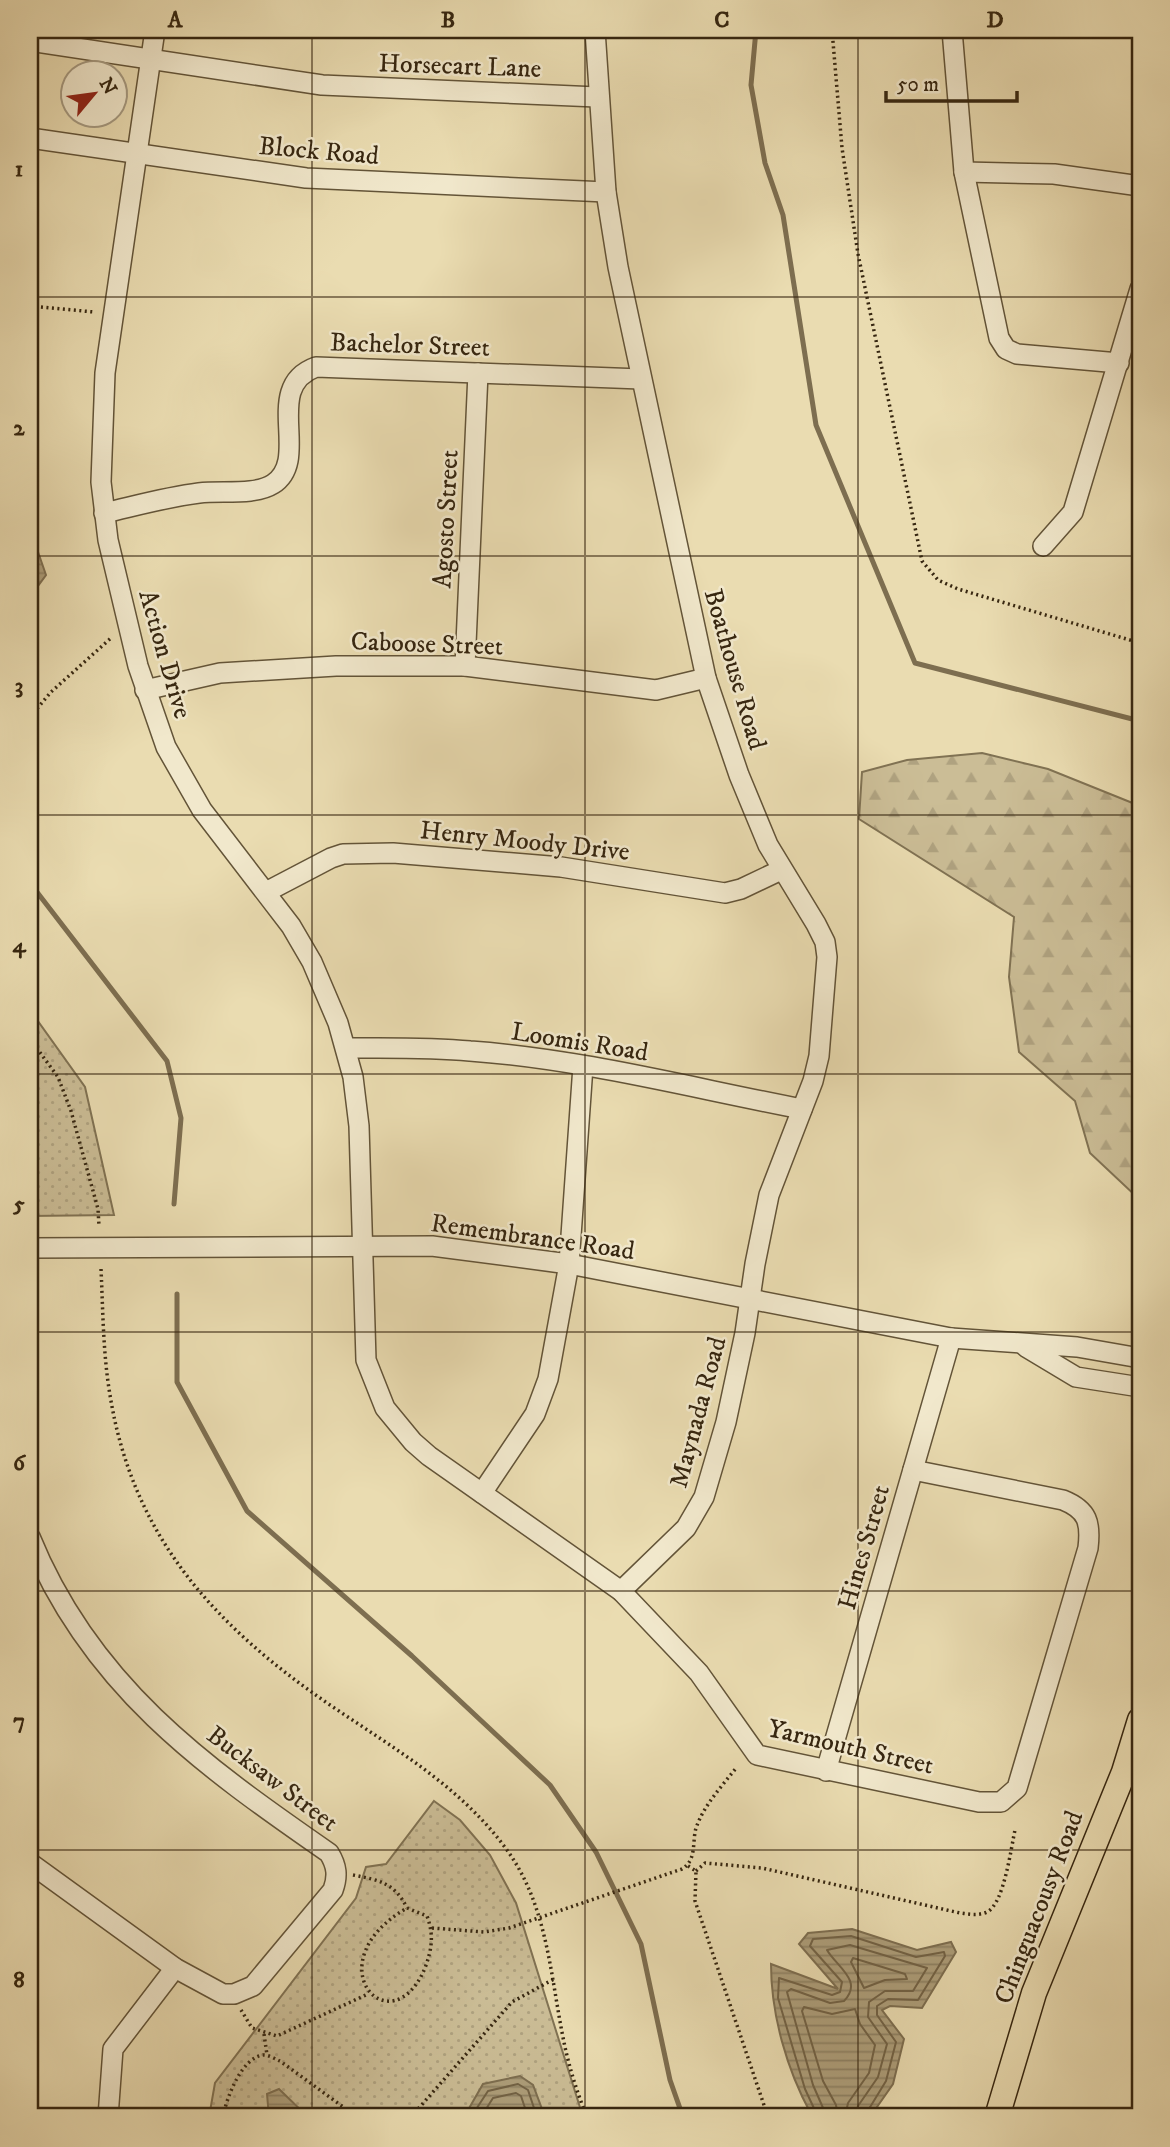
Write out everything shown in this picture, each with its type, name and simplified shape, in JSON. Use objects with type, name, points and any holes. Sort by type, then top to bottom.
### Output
[{"type":"main road","name":"Chinguacousy Road","points":[[997,2117],[1034,1993],[1124,1772],[1140,1720]]},
{"type":"street","name":"Action Drive","points":[[155,30],[105,373],[104,513],[145,690],[166,747],[202,810],[266,892],[312,962],[347,1048],[359,1126],[361,1244]]},
{"type":"street","name":"Boathouse Road","points":[[594,30],[606,192],[641,379],[706,678],[739,775],[781,870],[825,942],[827,957],[819,1056],[769,1195],[750,1298]]},
{"type":"street","points":[[952,30],[964,173],[995,326],[1006,349],[1017,354],[1119,363]]},
{"type":"street","name":"Horsecart Lane","points":[[30,41],[323,85],[597,97]]},
{"type":"street","name":"Block Road","points":[[30,138],[306,178],[606,192]]},
{"type":"street","points":[[964,173],[1054,174],[1140,186]]},
{"type":"street","points":[[1043,545],[1073,512],[1140,289]]},
{"type":"street","name":"Bachelor Street","points":[[104,513],[198,493],[273,484],[282,475],[287,463],[290,393],[295,381],[305,371],[331,367],[641,379]]},
{"type":"street","name":"Agosto Street","points":[[465,666],[478,373]]},
{"type":"street","name":"Caboose Street","points":[[145,690],[220,673],[290,667],[465,666],[656,690],[706,678]]},
{"type":"street","name":"Henry Moody Drive","points":[[266,892],[331,858],[360,853],[499,860],[725,893],[741,890],[781,870]]},
{"type":"street","name":"Loomis Road","points":[[347,1048],[472,1051],[583,1066],[802,1109]]},
{"type":"street","points":[[482,1493],[535,1415],[543,1397],[569,1264],[583,1066]]},
{"type":"street","name":"Remembrance Road","points":[[30,1248],[361,1244],[432,1246],[569,1264],[951,1338],[1077,1347],[1140,1358]]},
{"type":"street","name":"Yarmouth Street","points":[[361,1244],[366,1360],[384,1408],[412,1442],[621,1591],[693,1665],[757,1755],[979,1802],[1001,1802],[1010,1797],[1017,1788],[1088,1548],[1090,1529],[1087,1516],[1078,1506],[1063,1500],[913,1470]]},
{"type":"street","name":"Maynada Road","points":[[621,1591],[686,1528],[704,1497],[726,1422],[750,1298]]},
{"type":"street","name":"Hines Street","points":[[826,1771],[951,1338]]},
{"type":"street","name":"Remembrance Road","points":[[1022,1344],[1076,1377],[1140,1387]]},
{"type":"street","name":"Bucksaw Street","points":[[30,1537],[43,1571],[69,1618],[104,1667],[142,1708],[225,1781],[329,1853],[337,1871],[333,1890],[253,1986],[234,1994]]},
{"type":"street","points":[[30,1863],[175,1968],[213,1991],[234,1994]]},
{"type":"street","points":[[108,2117],[113,2049],[175,1968]]},
{"type":"path","points":[[832,30],[842,148],[858,254],[922,561],[939,580],[958,589],[1140,643]]},
{"type":"path","points":[[30,306],[94,312]]},
{"type":"path","points":[[30,717],[51,692],[111,638]]},
{"type":"path","points":[[30,1039],[58,1077],[71,1111],[98,1209],[99,1226]]},
{"type":"path","points":[[102,1269],[110,1395],[126,1466],[149,1517],[180,1567],[213,1609],[250,1647],[438,1778],[472,1807],[512,1859],[525,1880],[540,1918],[554,1979],[565,2048],[587,2117]]},
{"type":"path","points":[[688,1866],[695,1830],[705,1809],[737,1767]]},
{"type":"path","points":[[768,2117],[695,1901],[696,1871],[705,1863],[762,1868],[960,1913],[978,1914],[990,1911],[998,1900],[1015,1830]]},
{"type":"path","points":[[432,1928],[484,1932],[540,1918],[688,1866]]},
{"type":"path","points":[[688,1866],[696,1871]]},
{"type":"path","points":[[337,1871],[388,1883],[400,1893],[407,1908],[426,1916],[432,1928],[433,1944],[415,1986],[388,2001],[376,2000],[368,1994],[362,1983],[362,1967],[372,1935],[407,1908]]},
{"type":"path","points":[[411,2117],[512,2002],[554,1979]]},
{"type":"path","points":[[234,1994],[244,2018],[252,2028],[277,2036],[368,1994]]},
{"type":"path","points":[[264,2034],[267,2055]]},
{"type":"path","points":[[223,2117],[231,2087],[246,2068],[260,2056],[267,2055],[280,2061],[357,2117]]},
{"type":"green space","points":[[982,753],[1048,769],[1140,806],[1140,1200],[1090,1153],[1075,1101],[1019,1052],[1009,977],[1014,917],[859,819],[862,772],[907,760]]},
{"type":"green space","points":[[30,1010],[85,1087],[114,1215],[30,1216]]},
{"type":"green space","points":[[434,1801],[460,1820],[490,1855],[516,1903],[583,2117],[209,2117],[215,2083],[356,1898],[366,1867],[386,1864]]},
{"type":"water","points":[[30,502],[37,549],[46,575],[35,590],[30,591]]},
{"type":"water","points":[[852,1929],[917,1950],[951,1942],[956,1952],[922,2008],[890,2006],[882,2010],[904,2039],[893,2084],[870,2117],[811,2114],[782,2042],[774,2003],[771,1964],[838,1989],[799,1944],[808,1933]]},
{"type":"water","points":[[520,2076],[533,2085],[545,2117],[464,2117],[483,2084]]},
{"type":"water","points":[[279,2089],[308,2117],[269,2117],[267,2094]]},
{"type":"waterway","points":[[756,30],[751,85],[765,163],[783,215],[816,425],[915,663],[1140,721]]},
{"type":"waterway","points":[[30,883],[167,1061],[181,1118],[174,1204]]},
{"type":"waterway","points":[[177,1294],[177,1382],[247,1511],[412,1656],[550,1785],[596,1852],[641,1944],[670,2080],[683,2117]]}]
